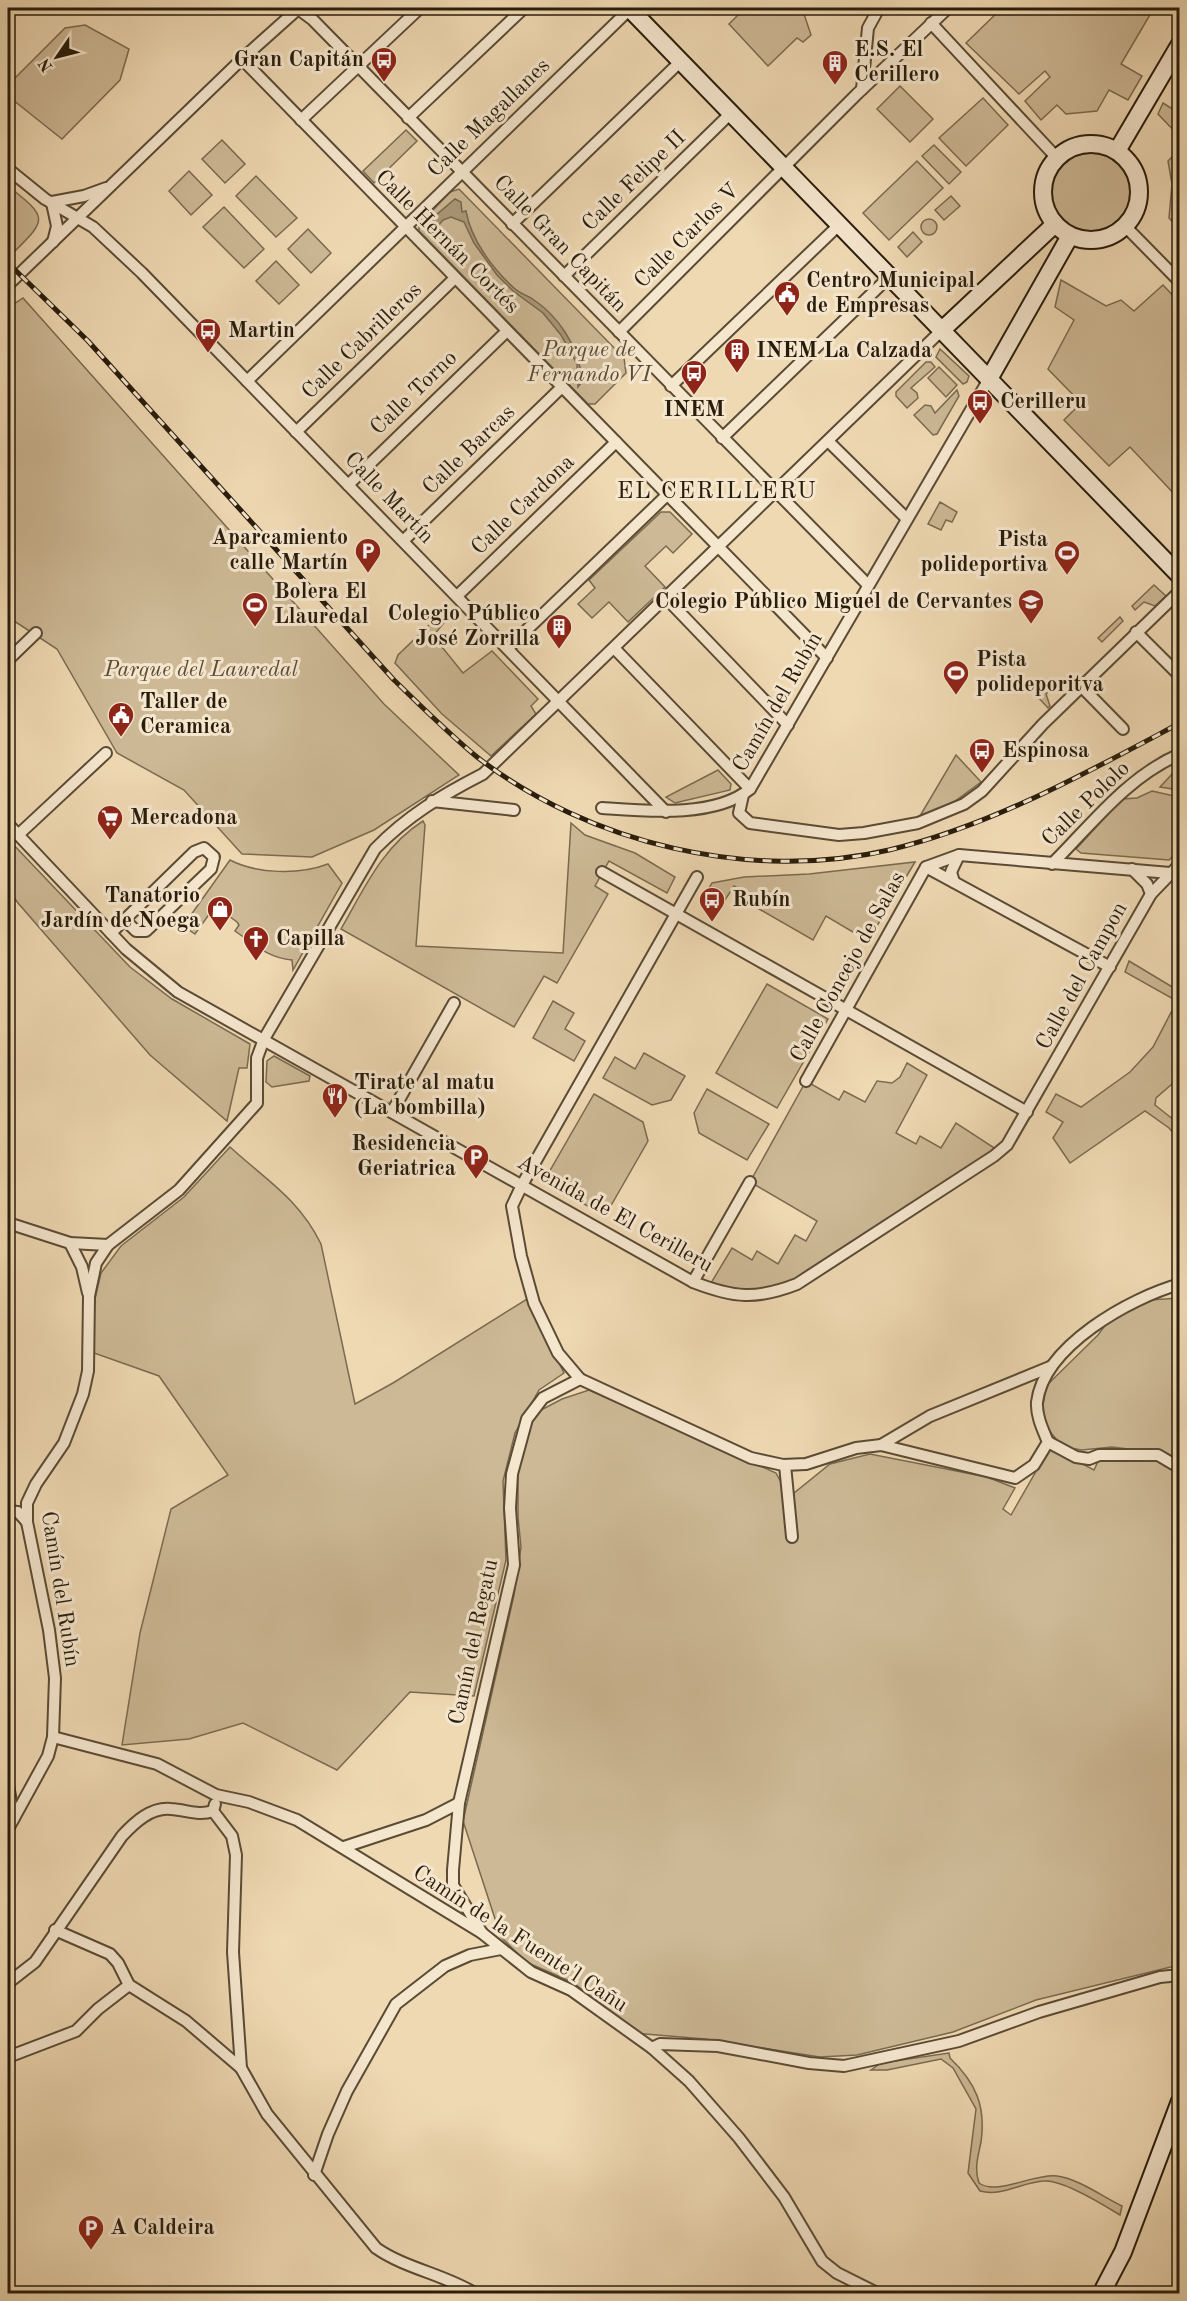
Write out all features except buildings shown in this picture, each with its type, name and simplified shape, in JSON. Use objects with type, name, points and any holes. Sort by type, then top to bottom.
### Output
[{"type":"street","points":[[8,285],[242,59],[298,8]]},
{"type":"street","name":"Calle Gran Capitán","points":[[298,8],[313,20],[868,585]]},
{"type":"street","points":[[301,120],[420,8]]},
{"type":"street","points":[[408,118],[524,8]]},
{"type":"street","points":[[629,8],[731,113],[778,172],[839,225],[1179,576]]},
{"type":"street","name":"Calle Magallanes","points":[[247,381],[629,8]]},
{"type":"street","points":[[862,89],[868,28],[879,8]]},
{"type":"street","name":"Calle Carlos V","points":[[619,332],[862,89],[948,8]]},
{"type":"street","points":[[931,23],[1057,158]]},
{"type":"street","points":[[1117,151],[1179,44]]},
{"type":"street","name":"Calle Hernán Cortés","points":[[242,59],[827,658]]},
{"type":"street","points":[[512,224],[681,61]]},
{"type":"street","name":"Calle Felipe II","points":[[564,276],[731,113]]},
{"type":"street","points":[[1086,144],[1102,145],[1117,151],[1132,166],[1140,187],[1139,201],[1126,227],[1100,240],[1084,240],[1070,236],[1055,224],[1047,212],[1043,190],[1048,169],[1070,148],[1086,144]]},
{"type":"street","name":"Calle Martín","points":[[8,169],[51,202],[93,227],[142,273],[666,812]]},
{"type":"street","points":[[53,243],[57,226],[51,202],[84,196],[110,187]]},
{"type":"street","points":[[942,330],[1055,224]]},
{"type":"street","points":[[671,386],[839,225]]},
{"type":"street","points":[[1126,227],[1179,282]]},
{"type":"street","points":[[989,379],[1070,236]]},
{"type":"street","points":[[722,438],[889,276]]},
{"type":"street","name":"Calle Cabrilleros","points":[[296,432],[455,278]]},
{"type":"street","name":"Camín del Rubín","points":[[8,1829],[48,1756],[53,1737],[55,1678],[27,1522],[27,1503],[36,1484],[64,1443],[83,1394],[88,1371],[89,1296],[96,1263],[108,1245],[179,1190],[242,1123],[256,1103],[257,1058],[264,1040],[375,849],[399,825],[431,801],[483,774],[942,330]]},
{"type":"street","name":"Calle Torno","points":[[348,484],[507,331]]},
{"type":"street","name":"Camín del Rubín","points":[[602,808],[680,812],[746,792],[788,725],[989,379]]},
{"type":"street","name":"Calle Barcas","points":[[403,541],[562,387]]},
{"type":"street","points":[[828,441],[907,519]]},
{"type":"street","name":"Calle Cardona","points":[[457,596],[616,442]]},
{"type":"street","points":[[508,648],[667,495]]},
{"type":"street","points":[[614,648],[746,792],[739,813],[750,823],[839,835],[893,828],[936,817],[964,804],[982,791],[1081,686],[1179,591]]},
{"type":"street","points":[[666,598],[788,725]]},
{"type":"street","points":[[1136,632],[1179,676]]},
{"type":"street","points":[[8,660],[36,633]]},
{"type":"street","points":[[1081,686],[1123,729]]},
{"type":"street","points":[[18,835],[106,753]]},
{"type":"street","name":"Calle Pololo","points":[[1052,864],[1122,792],[1141,776],[1179,754]]},
{"type":"street","points":[[431,801],[514,810]]},
{"type":"street","name":"Avenida de El Cerilleru","points":[[8,824],[142,964],[175,989],[693,1282],[721,1293],[747,1297],[774,1293],[797,1284],[994,1156],[1006,1144],[1027,1112]]},
{"type":"street","points":[[111,933],[194,852],[204,848],[214,857],[211,869],[146,931],[136,931],[125,920]]},
{"type":"street","points":[[954,882],[951,872],[959,855]]},
{"type":"street","name":"Calle Concejo de Salas","points":[[806,1081],[926,867],[959,855],[1170,873]]},
{"type":"street","name":"Calle del Campon","points":[[1027,1112],[1151,894],[1179,864]]},
{"type":"street","points":[[926,867],[1110,967]]},
{"type":"street","points":[[1132,869],[1147,884],[1151,894]]},
{"type":"street","points":[[602,872],[1027,1112]]},
{"type":"street","points":[[697,877],[512,1206],[521,1256],[534,1303],[558,1353],[580,1379],[751,1458],[785,1465],[806,1464],[856,1448],[881,1445],[1016,1478],[1034,1465],[1048,1442]]},
{"type":"street","points":[[393,1112],[454,1003]]},
{"type":"street","points":[[693,1282],[750,1182]]},
{"type":"street","points":[[8,1223],[70,1243],[108,1245]]},
{"type":"street","points":[[70,1243],[82,1267],[89,1296]]},
{"type":"street","points":[[1179,1284],[1152,1291],[1117,1311],[1079,1339],[1050,1367],[1041,1386],[1037,1405],[1040,1422],[1048,1442],[1076,1457],[1089,1459],[1100,1455],[1158,1455],[1179,1468]]},
{"type":"street","points":[[881,1445],[930,1416],[1050,1367]]},
{"type":"street","name":"Camín del Regatu","points":[[482,1933],[453,1885],[459,1803],[496,1631],[514,1565],[510,1508],[512,1474],[527,1419],[543,1398],[580,1379]]},
{"type":"street","points":[[785,1465],[792,1537]]},
{"type":"street","points":[[8,1511],[18,1512],[27,1522]]},
{"type":"street","name":"Camín de la Fuente'l Cañu","points":[[53,1737],[157,1764],[216,1795],[249,1802],[297,1820],[344,1847],[390,1879],[482,1933],[531,1972],[571,1990],[652,2048],[689,2081],[739,2138],[784,2197],[822,2261],[837,2273],[879,2294]]},
{"type":"street","points":[[8,1785],[14,1818]]},
{"type":"street","points":[[216,1795],[213,1811],[232,1836],[236,1855],[233,1952],[242,2068]]},
{"type":"street","points":[[10,1798],[25,1801]]},
{"type":"street","points":[[344,1847],[426,1820],[459,1803]]},
{"type":"street","points":[[8,1983],[35,1962],[122,1836],[136,1821],[156,1810],[170,1809],[201,1815],[213,1811]]},
{"type":"street","points":[[55,1930],[110,1954],[118,1962],[129,1985],[186,2021],[242,2068],[267,2114],[314,2175],[376,2248],[394,2260],[463,2285],[476,2294]]},
{"type":"street","points":[[314,2175],[328,2134],[347,2091],[396,2004],[445,1966],[470,1955],[501,1949]]},
{"type":"street","points":[[652,2048],[660,2044],[718,2046],[809,2063],[844,2066],[959,2041],[1040,2012],[1160,1977],[1179,1975]]},
{"type":"street","points":[[8,2057],[76,2031],[98,2009],[129,1985]]},
{"type":"street","points":[[1101,2294],[1123,2252],[1179,2101]]},
{"type":"green space","points":[[745,8],[802,8],[811,35],[803,42],[797,38],[768,66],[729,24]]},
{"type":"green space","points":[[1002,8],[1154,8],[1121,64],[1142,76],[1128,100],[1109,90],[1097,111],[1066,114],[1057,105],[1041,120],[1025,101],[1050,77],[1045,71],[1019,94],[966,43]]},
{"type":"green space","points":[[85,25],[129,49],[120,80],[62,139],[8,96],[8,85],[65,28]]},
{"type":"green space","points":[[900,86],[933,119],[910,142],[877,109]]},
{"type":"green space","points":[[983,98],[1008,125],[966,166],[939,138]]},
{"type":"green space","points":[[1163,103],[1179,113],[1179,136],[1158,114]]},
{"type":"green space","points":[[406,130],[417,141],[374,183],[363,171]]},
{"type":"green space","points":[[222,140],[245,164],[225,183],[202,159]]},
{"type":"green space","points":[[934,145],[961,172],[949,184],[922,156]]},
{"type":"green space","points":[[1179,150],[1179,229],[1169,218],[1172,184],[1168,161]]},
{"type":"green space","points":[[1083,153],[1099,153],[1113,159],[1124,170],[1130,184],[1130,200],[1124,214],[1113,225],[1099,231],[1083,231],[1069,225],[1058,214],[1052,200],[1052,184],[1058,170],[1069,159]]},
{"type":"green space","points":[[917,161],[943,188],[889,240],[863,213]]},
{"type":"green space","points":[[189,171],[212,195],[191,215],[169,191]]},
{"type":"green space","points":[[256,176],[297,218],[276,237],[236,196]]},
{"type":"green space","points":[[8,186],[31,206],[39,220],[31,234],[10,256]]},
{"type":"green space","name":"Parque de Fernando VI","points":[[459,189],[624,358],[626,373],[595,404],[588,404],[419,231],[419,225],[450,192]]},
{"type":"green space","points":[[951,196],[960,206],[944,220],[935,210]]},
{"type":"green space","points":[[224,207],[264,249],[244,268],[203,227]]},
{"type":"green space","points":[[929,219],[937,227],[929,235],[921,227]]},
{"type":"green space","points":[[308,229],[331,253],[311,273],[288,249]]},
{"type":"green space","points":[[913,232],[922,242],[907,257],[898,247]]},
{"type":"green space","points":[[276,261],[299,285],[279,304],[256,281]]},
{"type":"green space","points":[[1061,280],[1106,306],[1121,300],[1134,311],[1163,285],[1179,302],[1179,321],[1172,329],[1180,336],[1179,499],[1130,447],[1109,466],[1064,420],[1081,403],[1048,369],[1074,320],[1055,307]]},
{"type":"green space","name":"Parque del Lauredal","points":[[23,298],[384,704],[459,775],[374,830],[312,857],[242,854],[184,790],[117,753],[57,649],[8,617],[8,308]]},
{"type":"green space","points":[[940,349],[969,376],[967,382],[963,384],[936,357]]},
{"type":"green space","points":[[926,362],[931,362],[935,367],[911,388],[917,393],[918,398],[907,408],[896,396],[896,392]]},
{"type":"green space","points":[[939,367],[957,385],[946,397],[928,378]]},
{"type":"green space","points":[[957,390],[959,396],[937,434],[933,435],[914,415],[925,405],[931,406],[935,413]]},
{"type":"green space","points":[[940,502],[957,512],[952,522],[946,520],[941,530],[928,524]]},
{"type":"green space","points":[[661,512],[670,512],[692,534],[673,553],[666,546],[645,566],[665,587],[628,622],[609,602],[592,618],[578,604],[595,588],[589,580]]},
{"type":"green space","points":[[1154,585],[1166,596],[1155,606],[1144,602],[1135,610],[1132,606]]},
{"type":"green space","points":[[447,608],[453,612],[433,636],[463,673],[492,651],[538,699],[531,706],[536,714],[491,756],[442,714],[395,663],[398,655]]},
{"type":"green space","points":[[1120,617],[1123,621],[1102,642],[1098,638]]},
{"type":"green space","points":[[1049,685],[1052,689],[1046,694],[1050,706],[1048,708],[1037,696]]},
{"type":"green space","points":[[956,755],[981,782],[947,807],[920,816]]},
{"type":"green space","points":[[1179,760],[1179,790],[1160,787],[1174,772]]},
{"type":"green space","points":[[718,770],[731,784],[730,790],[675,803],[666,797]]},
{"type":"green space","points":[[1152,791],[1179,797],[1179,850],[1169,860],[1081,853],[1076,849],[1122,799],[1137,798]]},
{"type":"green space","points":[[423,821],[425,825],[416,946],[563,953],[571,823],[585,835],[635,853],[675,877],[667,893],[609,861],[595,886],[608,894],[557,983],[544,976],[514,1027],[341,929],[366,884],[385,856],[409,831]]},
{"type":"green space","points":[[8,839],[130,967],[172,999],[250,1044],[247,1068],[239,1068],[227,1121],[150,1055],[18,903],[8,889]]},
{"type":"green space","points":[[230,860],[253,868],[278,871],[304,870],[328,864],[342,883],[293,970],[292,960],[268,953],[235,931],[239,925],[237,922],[215,906],[195,934],[183,926]]},
{"type":"green space","points":[[915,862],[868,941],[826,916],[813,940],[752,905],[755,898],[734,886],[725,900],[708,890],[712,883],[744,877],[809,874]]},
{"type":"green space","points":[[1129,961],[1179,991],[1179,1078],[1156,1098],[1155,1105],[1179,1124],[1179,1139],[1169,1128],[1145,1111],[1070,1163],[1053,1138],[1063,1122],[1046,1112],[1056,1094],[1081,1107],[1130,1072],[1153,1047],[1177,1001],[1125,972]]},
{"type":"green space","points":[[767,984],[828,1019],[777,1108],[716,1073]]},
{"type":"green space","points":[[553,1001],[574,1013],[565,1029],[585,1041],[574,1061],[533,1038]]},
{"type":"green space","points":[[644,1053],[685,1076],[671,1100],[652,1105],[603,1078],[615,1057],[635,1069]]},
{"type":"green space","points":[[274,1056],[310,1076],[309,1081],[272,1087],[266,1082],[267,1061]]},
{"type":"green space","points":[[907,1063],[927,1075],[896,1133],[916,1144],[920,1136],[941,1148],[956,1123],[999,1151],[774,1293],[708,1288],[732,1248],[752,1260],[757,1251],[778,1264],[795,1235],[806,1241],[817,1221],[750,1182],[806,1081],[839,1100],[844,1091],[865,1102],[877,1081],[892,1083],[900,1077]]},
{"type":"green space","points":[[707,1089],[769,1124],[747,1160],[699,1133],[694,1113]]},
{"type":"green space","points":[[594,1094],[643,1122],[648,1141],[605,1216],[544,1181]]},
{"type":"green space","points":[[230,1147],[292,1202],[303,1214],[321,1244],[355,1404],[393,1383],[527,1299],[564,1373],[539,1390],[515,1433],[503,1481],[506,1560],[474,1696],[410,1692],[337,1770],[243,1723],[189,1739],[122,1745],[140,1633],[171,1509],[228,1475],[159,1376],[94,1353],[94,1303],[101,1273],[121,1246],[184,1197]]},
{"type":"green space","points":[[1179,1298],[1179,1461],[1168,1454],[1112,1447],[1082,1450],[1063,1447],[1046,1427],[1043,1406],[1046,1386],[1098,1335],[1109,1320],[1150,1300]]},
{"type":"green space","points":[[589,1390],[776,1473],[789,1497],[830,1464],[870,1454],[987,1477],[1015,1488],[1003,1509],[1011,1515],[1050,1447],[1094,1470],[1100,1457],[1159,1460],[1179,1473],[1179,1965],[1036,2000],[953,2032],[857,2055],[820,2057],[705,2039],[633,2033],[574,1983],[526,1962],[501,1937],[463,1821],[514,1595],[521,1547],[518,1473],[528,1427],[539,1411],[562,1399]]},
{"type":"green space","points":[[949,2053],[950,2058],[973,2086],[980,2106],[982,2129],[977,2167],[979,2183],[996,2187],[1057,2176],[1082,2184],[1122,2206],[1120,2215],[1082,2194],[1051,2181],[1036,2182],[1004,2191],[980,2191],[968,2173],[976,2109],[953,2068],[941,2059],[887,2070],[871,2070],[881,2063]]},
{"type":"shaded area","points":[[455,199],[461,202],[462,212],[466,211],[473,233],[491,263],[516,290],[532,298],[551,314],[570,341],[581,372],[591,371],[578,387],[577,364],[561,335],[543,313],[513,291],[497,275],[474,243],[464,222],[451,217],[443,220],[438,226],[432,225],[435,216]]},
{"type":"railway","points":[[8,263],[88,341],[394,680],[477,757],[521,787],[569,813],[620,833],[673,848],[728,858],[782,861],[836,859],[889,850],[965,827],[1038,796],[1180,723]]},
{"type":"place","name":"Gran Capitán","points":[[384,83]]},
{"type":"place","name":"E.S. El Cerillero","points":[[835,86]]},
{"type":"place","name":"Centro Municipal de Empresas","points":[[787,317]]},
{"type":"place","name":"Martin","points":[[208,354]]},
{"type":"place","name":"INEM La Calzada","points":[[737,374]]},
{"type":"place","name":"INEM","points":[[694,396]]},
{"type":"place","name":"Cerilleru","points":[[980,425]]},
{"type":"place","name":"Aparcamiento calle Martín","points":[[368,574]]},
{"type":"place","name":"Pista polideportiva","points":[[1067,576]]},
{"type":"place","name":"Colegio Público Miguel de Cervantes","points":[[1031,625]]},
{"type":"place","name":"Bolera El Llauredal","points":[[255,628]]},
{"type":"place","name":"Colegio Público José Zorrilla","points":[[559,650]]},
{"type":"place","name":"Pista polideporitva","points":[[956,696]]},
{"type":"place","name":"Taller de Ceramica","points":[[121,738]]},
{"type":"place","name":"Espinosa","points":[[982,774]]},
{"type":"place","name":"Mercadona","points":[[110,841]]},
{"type":"place","name":"Rubín","points":[[712,923]]},
{"type":"place","name":"Tanatorio Jardín de Noega","points":[[220,932]]},
{"type":"place","name":"Capilla","points":[[256,962]]},
{"type":"place","name":"Tirate al matu (La bombilla)","points":[[335,1119]]},
{"type":"place","name":"Residencia Geriatrica","points":[[476,1180]]},
{"type":"place","name":"A Caldeira","points":[[91,2251]]},
{"type":"district","name":"EL CERILLERU","points":[[717,492]]}]
